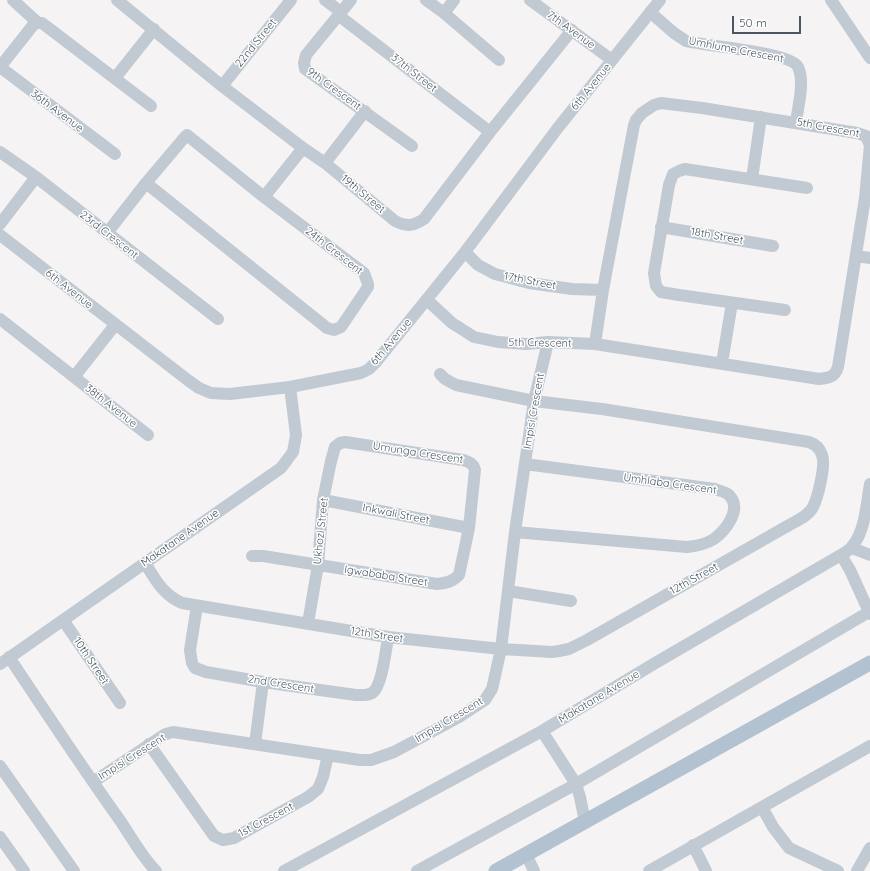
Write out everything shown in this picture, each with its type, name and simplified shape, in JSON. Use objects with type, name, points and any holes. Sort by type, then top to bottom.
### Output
[{"type":"main road","points":[[496,871],[870,663]]},
{"type":"street","points":[[13,0],[38,23],[42,23],[151,106]]},
{"type":"street","name":"19th Street","points":[[117,0],[222,86],[325,163],[395,220],[403,225],[410,226],[424,219],[490,132],[572,30]]},
{"type":"street","name":"22nd Street","points":[[222,86],[291,0]]},
{"type":"street","name":"37th Street","points":[[325,0],[490,132]]},
{"type":"street","name":"9th Crescent","points":[[351,0],[306,55],[304,63],[305,69],[412,146]]},
{"type":"street","points":[[426,0],[444,13],[499,60]]},
{"type":"street","points":[[444,13],[454,0]]},
{"type":"street","name":"7th Avenue","points":[[530,0],[612,60]]},
{"type":"street","name":"6th Avenue","points":[[0,235],[189,381],[199,388],[211,393],[230,394],[290,387],[361,373],[369,369],[383,354],[427,300],[465,252],[557,129],[660,0]]},
{"type":"street","points":[[831,0],[870,58]]},
{"type":"street","name":"Umhlume Crescent","points":[[650,12],[674,33],[686,41],[772,55],[793,61],[798,67],[801,82],[796,122]]},
{"type":"street","points":[[0,67],[34,24],[38,23]]},
{"type":"street","points":[[115,78],[154,29]]},
{"type":"street","name":"36th Avenue","points":[[0,67],[115,154]]},
{"type":"street","name":"5th Crescent","points":[[427,300],[452,323],[474,337],[498,342],[526,344],[548,342],[595,344],[819,379],[826,378],[834,375],[838,367],[866,191],[870,151],[868,139],[863,134],[702,108],[661,103],[648,108],[638,116],[634,125],[603,290],[595,344]]},
{"type":"street","points":[[325,163],[365,111]]},
{"type":"street","points":[[752,179],[761,117]]},
{"type":"street","name":"24th Crescent","points":[[107,234],[146,183],[187,135],[264,197],[364,273],[368,287],[341,327],[334,330],[327,328],[146,183]]},
{"type":"street","points":[[264,197],[303,148]]},
{"type":"street","name":"23rd Crescent","points":[[0,152],[36,177],[107,234],[218,319]]},
{"type":"street","points":[[785,310],[679,296],[661,292],[657,289],[654,281],[654,273],[661,227],[669,184],[675,172],[685,169],[807,188]]},
{"type":"street","points":[[0,224],[36,177]]},
{"type":"street","name":"18th Street","points":[[661,227],[773,246]]},
{"type":"street","name":"17th Street","points":[[465,252],[478,265],[495,274],[536,284],[572,289],[603,290]]},
{"type":"street","points":[[856,256],[870,258]]},
{"type":"street","points":[[722,363],[732,303]]},
{"type":"street","name":"38th Avenue","points":[[0,319],[148,435]]},
{"type":"street","name":"38th Avenue","points":[[74,377],[115,325]]},
{"type":"street","name":"Impisi Crescent","points":[[93,782],[149,744],[166,734],[173,732],[360,760],[371,760],[394,752],[459,717],[485,700],[490,694],[494,682],[501,649],[515,532],[534,401],[548,342]]},
{"type":"street","name":"12th Street","points":[[145,563],[160,586],[172,599],[182,603],[388,637],[501,649],[552,652],[569,649],[575,646],[800,519],[813,507],[821,483],[823,462],[822,455],[817,447],[809,442],[602,409],[534,401],[456,385],[445,379],[440,374]]},
{"type":"street","name":"Makatane Avenue","points":[[156,871],[150,865],[131,835],[4,660],[281,468],[293,452],[296,435],[290,387]]},
{"type":"street","name":"Umunga Crescent","points":[[340,443],[345,442],[469,462],[473,465],[474,470],[469,528],[459,575],[454,580]]},
{"type":"street","name":"Ukhozi Street","points":[[308,623],[318,565],[323,500],[335,447],[340,443]]},
{"type":"street","name":"Umhlaba Crescent","points":[[515,532],[687,548],[705,544],[714,539],[729,523],[734,510],[734,504],[731,497],[724,492],[715,489],[525,464]]},
{"type":"street","name":"Makatane Avenue","points":[[284,871],[542,731],[657,662],[841,556],[852,548],[858,540],[862,529],[870,484]]},
{"type":"street","name":"Inkwali Street","points":[[323,500],[469,528]]},
{"type":"street","points":[[852,548],[870,555]]},
{"type":"street","name":"Igwababa Street","points":[[252,556],[263,556],[437,584],[447,583],[454,580]]},
{"type":"street","points":[[417,871],[576,784],[870,613],[850,570],[841,556]]},
{"type":"street","points":[[508,591],[571,601]]},
{"type":"street","name":"2nd Crescent","points":[[197,606],[190,650],[192,663],[195,668],[206,672],[263,682],[356,695],[368,695],[373,693],[379,683],[388,637]]},
{"type":"street","name":"10th Street","points":[[63,620],[120,703]]},
{"type":"street","points":[[255,744],[263,682]]},
{"type":"street","points":[[542,731],[576,784],[585,822]]},
{"type":"street","name":"1st Crescent","points":[[149,744],[214,836],[224,840],[234,838],[308,797],[318,789],[323,777],[328,755]]},
{"type":"street","points":[[649,871],[870,746]]},
{"type":"street","points":[[0,766],[74,871]]},
{"type":"street","points":[[762,807],[773,827],[789,848],[838,871]]},
{"type":"street","points":[[0,837],[24,871]]},
{"type":"street","points":[[693,845],[706,871]]},
{"type":"street","points":[[856,871],[870,848]]},
{"type":"street","points":[[526,854],[534,871]]}]
